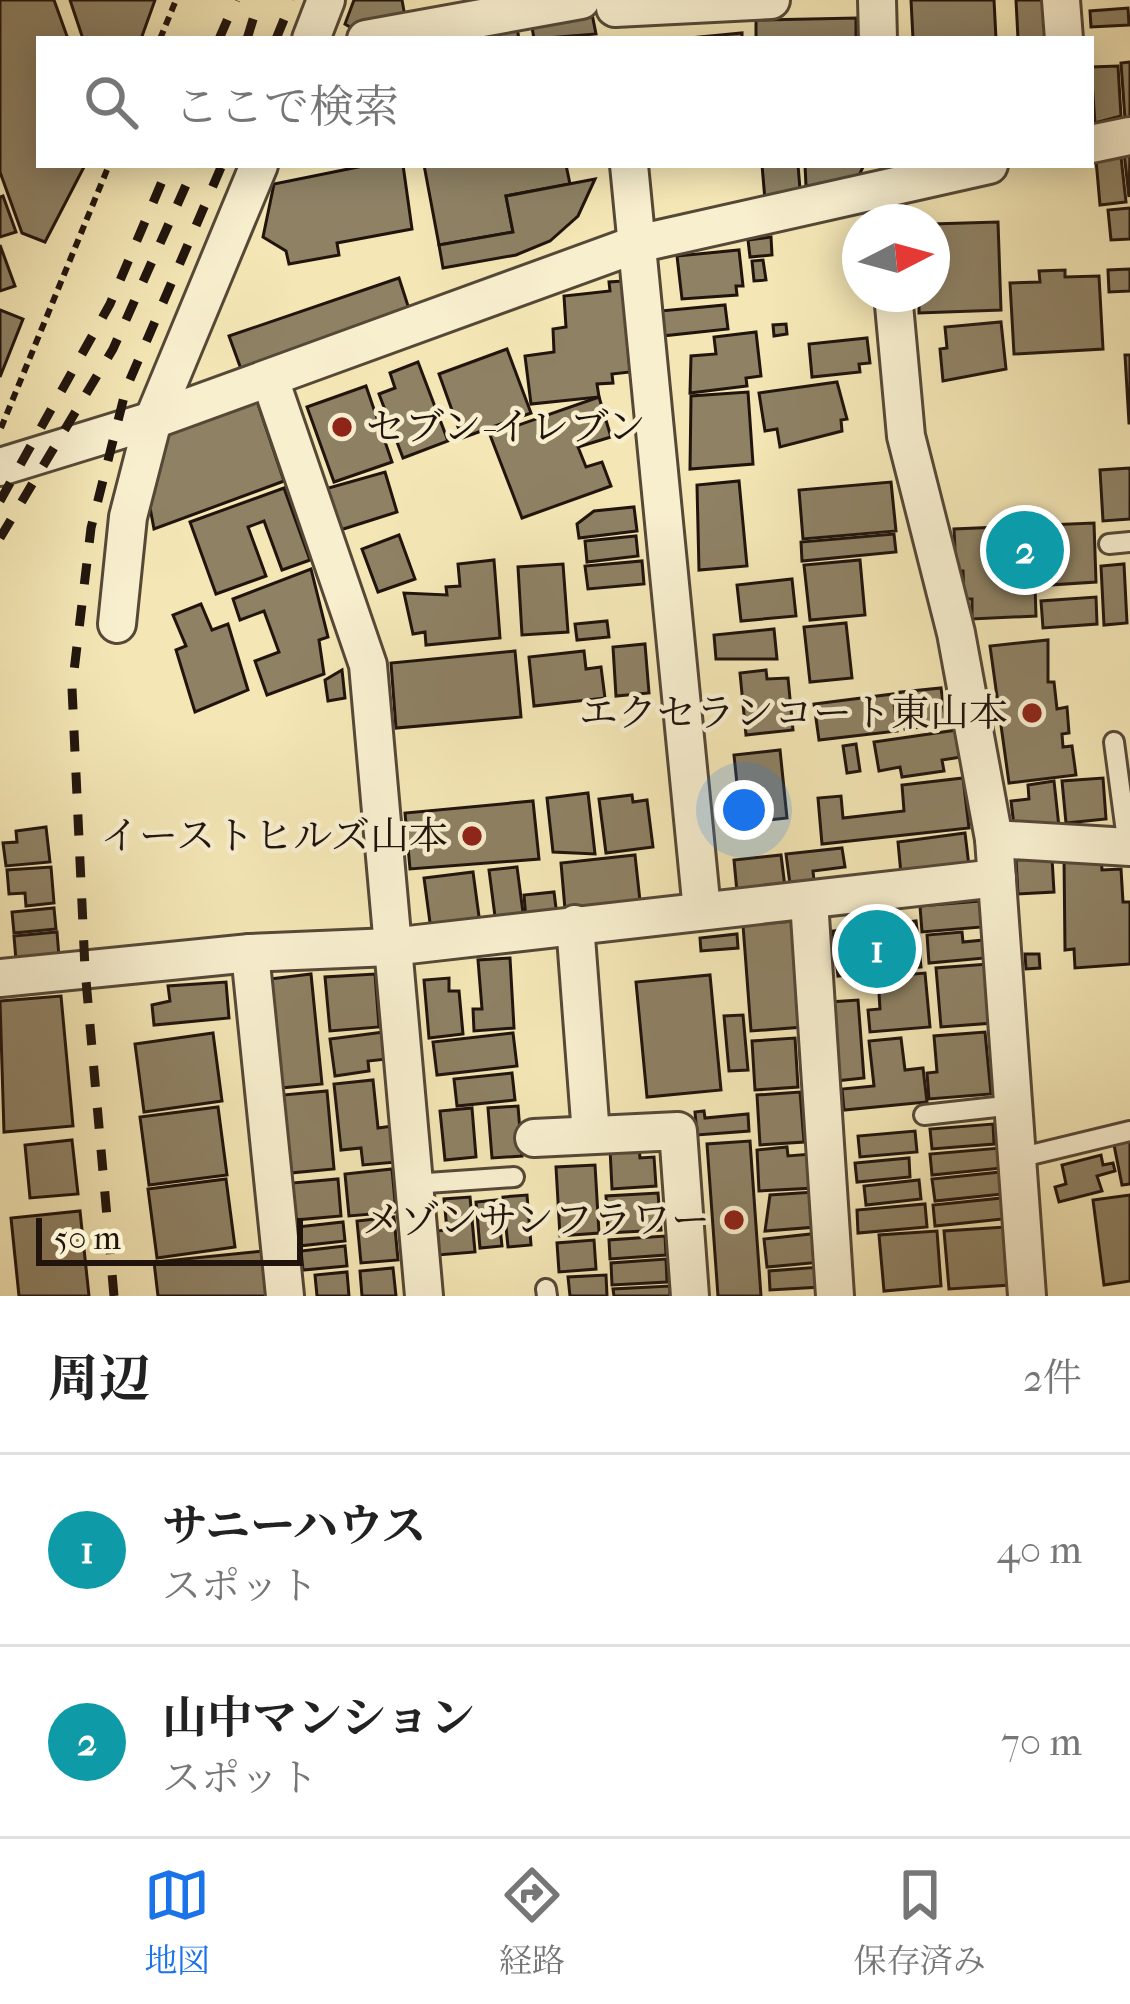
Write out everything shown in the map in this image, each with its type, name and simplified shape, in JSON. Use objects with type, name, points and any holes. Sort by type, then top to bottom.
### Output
[{"type":"street","points":[[312,36],[326,0]]},
{"type":"street","points":[[393,36],[771,0]]},
{"type":"street","points":[[877,0],[878,36]]},
{"type":"street","points":[[1061,0],[1064,36]]},
{"type":"street","points":[[1094,143],[1130,136]]},
{"type":"street","points":[[117,624],[128,518],[153,420],[258,168]]},
{"type":"street","points":[[629,168],[702,911]]},
{"type":"street","points":[[0,467],[153,420],[637,244],[977,168]]},
{"type":"street","points":[[895,312],[906,436],[956,633],[994,839],[1028,1296]]},
{"type":"street","points":[[270,379],[368,665],[424,1296]]},
{"type":"street","points":[[994,839],[1129,847]]},
{"type":"street","points":[[0,978],[250,953],[392,947],[997,878]]},
{"type":"street","points":[[809,901],[836,1296]]},
{"type":"street","points":[[575,925],[591,1136]]},
{"type":"street","points":[[250,953],[285,1296]]},
{"type":"street","points":[[534,1138],[678,1131],[690,1296]]},
{"type":"lane","points":[[1109,544],[1130,542]]},
{"type":"lane","points":[[1114,742],[1129,847]]},
{"type":"lane","points":[[924,1115],[1014,1105]]},
{"type":"lane","points":[[1018,1158],[1130,1131]]},
{"type":"lane","points":[[413,1184],[514,1177]]},
{"type":"path","points":[[161,36],[176,0]]},
{"type":"path","points":[[0,430],[108,168]]},
{"type":"building","points":[[0,0],[54,0],[67,36],[36,36],[36,168],[83,168],[45,242],[22,233],[0,172]]},
{"type":"building","points":[[70,0],[155,0],[142,36],[82,36]]},
{"type":"building","points":[[354,0],[402,0],[405,17],[355,30],[345,24]]},
{"type":"building","points":[[911,0],[994,0],[996,36],[913,36]]},
{"type":"building","points":[[1016,0],[1051,0],[1052,36],[1018,36]]},
{"type":"building","points":[[590,4],[596,34],[534,36],[530,15]]},
{"type":"building","points":[[1128,8],[1129,25],[1091,27],[1090,11]]},
{"type":"building","points":[[856,18],[856,36],[756,36],[756,20]]},
{"type":"building","points":[[516,22],[518,36],[440,36]]},
{"type":"building","points":[[1130,62],[1130,117],[1125,119],[1121,63]]},
{"type":"building","points":[[1118,66],[1121,116],[1095,123],[1094,109],[1094,67]]},
{"type":"building","points":[[1124,153],[1130,153],[1129,197]]},
{"type":"building","points":[[1121,157],[1126,202],[1100,205],[1096,160]]},
{"type":"building","points":[[353,168],[403,168],[412,229],[337,243],[339,255],[289,264],[286,251],[263,237],[274,184]]},
{"type":"building","points":[[425,168],[567,168],[570,184],[506,196],[513,232],[439,245]]},
{"type":"building","points":[[762,168],[798,168],[800,189],[765,200]]},
{"type":"building","points":[[805,168],[863,168],[856,182],[806,186]]},
{"type":"building","points":[[595,179],[578,216],[550,241],[516,255],[443,268],[439,245],[513,232],[506,196]]},
{"type":"building","points":[[0,197],[16,232],[0,237]]},
{"type":"building","points":[[1130,208],[1130,239],[1111,240],[1108,210]]},
{"type":"building","points":[[998,222],[1001,310],[950,312],[950,223]]},
{"type":"building","points":[[771,237],[772,255],[750,257],[748,240]]},
{"type":"building","points":[[0,245],[15,286],[0,291]]},
{"type":"building","points":[[739,250],[743,286],[736,286],[737,295],[682,299],[677,256]]},
{"type":"building","points":[[763,260],[766,280],[754,281],[752,261]]},
{"type":"building","points":[[1130,269],[1130,291],[1109,292],[1108,270]]},
{"type":"building","points":[[1065,270],[1065,277],[1099,276],[1103,349],[1014,354],[1010,283],[1040,282],[1039,271]]},
{"type":"building","points":[[399,278],[410,312],[241,369],[229,336]]},
{"type":"building","points":[[623,281],[630,372],[612,374],[613,383],[597,384],[599,397],[531,404],[525,356],[554,352],[553,329],[566,327],[564,296],[610,291],[609,282]]},
{"type":"building","points":[[725,305],[728,329],[662,336],[660,311]]},
{"type":"building","points":[[0,310],[23,319],[0,377]]},
{"type":"building","points":[[1001,322],[1006,369],[943,381],[940,349],[947,348],[945,327]]},
{"type":"building","points":[[786,324],[787,334],[774,336],[773,325]]},
{"type":"building","points":[[756,332],[761,376],[746,378],[747,386],[690,393],[691,356],[716,354],[714,337]]},
{"type":"building","points":[[867,338],[870,363],[859,364],[860,372],[812,377],[809,344]]},
{"type":"building","points":[[507,349],[531,413],[462,438],[439,374]]},
{"type":"building","points":[[1125,355],[1130,355],[1130,423],[1129,423]]},
{"type":"building","points":[[418,362],[448,441],[403,458],[379,394],[395,388],[390,373]]},
{"type":"building","points":[[837,382],[847,419],[841,420],[842,431],[780,447],[777,429],[765,431],[759,393]]},
{"type":"building","points":[[366,386],[392,462],[334,482],[307,407]]},
{"type":"building","points":[[748,392],[753,464],[690,469],[691,396]]},
{"type":"building","points":[[599,397],[611,437],[578,447],[586,467],[602,462],[611,486],[522,518],[490,435]]},
{"type":"building","points":[[257,401],[284,481],[154,529],[148,497],[165,433]]},
{"type":"building","points":[[1130,468],[1130,519],[1103,521],[1100,470]]},
{"type":"building","points":[[385,472],[397,512],[337,531],[325,489]]},
{"type":"building","points":[[739,481],[747,566],[699,570],[697,485]]},
{"type":"building","points":[[891,482],[896,531],[803,539],[799,490]]},
{"type":"building","points":[[284,488],[310,560],[282,570],[264,521],[248,527],[266,576],[216,594],[190,522]]},
{"type":"building","points":[[634,507],[637,531],[579,538],[577,524],[594,511]]},
{"type":"building","points":[[1094,523],[1096,582],[1035,586],[1036,616],[972,619],[972,599],[964,599],[963,571],[956,571],[954,529]]},
{"type":"building","points":[[894,534],[896,552],[802,561],[801,542]]},
{"type":"building","points":[[399,535],[415,579],[378,592],[362,549]]},
{"type":"building","points":[[636,536],[638,556],[587,562],[585,541]]},
{"type":"building","points":[[494,560],[500,638],[426,645],[425,632],[413,634],[404,593],[447,595],[446,587],[460,586],[458,564]]},
{"type":"building","points":[[860,560],[865,615],[810,620],[804,565]]},
{"type":"building","points":[[642,561],[644,584],[588,589],[585,566]]},
{"type":"building","points":[[563,564],[568,632],[522,635],[518,567]]},
{"type":"building","points":[[1124,564],[1127,623],[1104,625],[1101,566]]},
{"type":"building","points":[[311,569],[328,637],[319,640],[324,674],[267,695],[255,661],[279,652],[264,611],[240,620],[233,599]]},
{"type":"building","points":[[792,579],[796,616],[741,621],[737,585]]},
{"type":"building","points":[[1096,597],[1097,624],[1043,628],[1041,601]]},
{"type":"building","points":[[201,604],[212,630],[228,624],[248,690],[195,712],[176,650],[186,646],[173,615]]},
{"type":"building","points":[[607,621],[609,637],[577,640],[575,624]]},
{"type":"building","points":[[846,623],[852,678],[810,682],[804,627]]},
{"type":"building","points":[[774,629],[777,659],[716,659],[714,635]]},
{"type":"building","name":"エクセランコート東山本","points":[[1048,640],[1048,682],[1054,682],[1057,709],[1067,707],[1069,733],[1062,734],[1063,747],[1072,746],[1076,775],[1009,783],[990,646]]},
{"type":"building","points":[[645,644],[649,693],[616,696],[613,647]]},
{"type":"building","points":[[515,651],[521,717],[396,728],[391,663]]},
{"type":"building","points":[[584,651],[586,669],[601,667],[605,698],[534,706],[529,657]]},
{"type":"building","points":[[342,670],[345,698],[328,701],[325,680]]},
{"type":"building","points":[[766,670],[767,679],[788,678],[793,730],[746,735],[740,673]]},
{"type":"building","points":[[941,688],[946,724],[905,729],[900,692]]},
{"type":"building","points":[[893,694],[897,731],[819,740],[814,704]]},
{"type":"building","points":[[957,730],[961,757],[942,760],[944,771],[902,777],[900,767],[879,771],[874,742]]},
{"type":"building","points":[[856,744],[860,771],[847,773],[843,746]]},
{"type":"building","points":[[780,750],[787,818],[741,823],[734,755]]},
{"type":"building","points":[[963,778],[969,828],[822,844],[818,798],[841,796],[843,818],[904,811],[902,785]]},
{"type":"building","points":[[1103,778],[1106,819],[1066,823],[1062,781]]},
{"type":"building","points":[[1054,781],[1059,827],[1014,826],[1011,801],[1029,799],[1028,785]]},
{"type":"building","points":[[588,793],[595,854],[553,852],[547,798]]},
{"type":"building","points":[[632,795],[633,802],[647,800],[653,847],[606,853],[599,799]]},
{"type":"building","name":"イーストヒルズ山本","points":[[533,801],[539,859],[410,869],[405,813]]},
{"type":"building","points":[[46,827],[50,862],[6,866],[3,843],[17,842],[16,831]]},
{"type":"building","points":[[965,833],[969,866],[901,874],[898,842]]},
{"type":"building","points":[[842,848],[845,867],[813,871],[814,881],[790,884],[786,854]]},
{"type":"building","points":[[1101,854],[1102,870],[1121,869],[1123,902],[1130,902],[1130,964],[1075,968],[1074,949],[1065,950],[1064,857]]},
{"type":"building","points":[[635,855],[640,901],[565,909],[561,863]]},
{"type":"building","points":[[781,855],[785,887],[737,892],[734,860]]},
{"type":"building","points":[[1052,858],[1054,892],[1018,894],[1016,860]]},
{"type":"building","points":[[51,867],[54,903],[26,906],[25,893],[9,894],[7,870]]},
{"type":"building","points":[[517,867],[524,920],[496,924],[489,870]]},
{"type":"building","points":[[473,872],[480,924],[431,930],[424,878]]},
{"type":"building","points":[[554,892],[557,916],[526,919],[524,895]]},
{"type":"building","points":[[980,901],[982,927],[922,932],[920,906]]},
{"type":"building","points":[[54,908],[56,929],[14,933],[12,912]]},
{"type":"building","points":[[795,921],[803,1027],[751,1031],[743,925]]},
{"type":"building","points":[[916,921],[921,967],[838,976],[833,931]]},
{"type":"building","points":[[57,932],[59,957],[16,960],[14,936]]},
{"type":"building","points":[[962,932],[963,942],[984,940],[985,958],[929,963],[927,935]]},
{"type":"building","points":[[737,934],[738,948],[701,951],[700,938]]},
{"type":"building","points":[[1025,954],[1039,954],[1040,968],[1026,969]]},
{"type":"building","points":[[510,958],[514,1028],[474,1031],[473,1009],[482,1009],[478,960]]},
{"type":"building","points":[[988,964],[993,1023],[941,1027],[936,968]]},
{"type":"building","points":[[925,973],[930,1027],[870,1032],[868,1010],[880,1009],[878,977]]},
{"type":"building","points":[[311,974],[322,1084],[281,1088],[270,979]]},
{"type":"building","points":[[375,974],[379,1027],[330,1031],[325,977]]},
{"type":"building","points":[[710,975],[721,1090],[647,1097],[636,982]]},
{"type":"building","points":[[449,978],[449,991],[459,991],[463,1034],[429,1038],[424,980]]},
{"type":"building","points":[[226,982],[229,1018],[154,1025],[152,1005],[170,1001],[168,986]]},
{"type":"building","points":[[61,996],[73,1126],[4,1132],[0,1001]]},
{"type":"building","points":[[858,1000],[864,1078],[835,1081],[830,1002]]},
{"type":"building","points":[[743,1015],[748,1070],[729,1071],[724,1016]]},
{"type":"building","points":[[384,1032],[387,1059],[368,1061],[369,1071],[335,1076],[330,1039]]},
{"type":"building","points":[[985,1032],[991,1094],[929,1099],[927,1073],[937,1072],[934,1036]]},
{"type":"building","points":[[213,1033],[222,1101],[144,1112],[135,1044]]},
{"type":"building","points":[[513,1033],[517,1066],[437,1075],[433,1042]]},
{"type":"building","points":[[795,1038],[798,1087],[755,1090],[752,1041]]},
{"type":"building","points":[[901,1038],[905,1070],[923,1068],[927,1102],[844,1110],[842,1089],[874,1086],[869,1041]]},
{"type":"building","points":[[512,1073],[515,1100],[457,1106],[454,1079]]},
{"type":"building","points":[[373,1080],[378,1128],[393,1126],[397,1162],[363,1165],[361,1148],[341,1150],[334,1084]]},
{"type":"building","points":[[327,1091],[334,1169],[290,1173],[283,1095]]},
{"type":"building","points":[[800,1092],[804,1142],[760,1145],[757,1095]]},
{"type":"building","points":[[518,1106],[522,1156],[492,1158],[488,1108]]},
{"type":"building","points":[[218,1107],[227,1175],[149,1185],[140,1117]]},
{"type":"building","points":[[472,1108],[476,1157],[445,1160],[440,1111]]},
{"type":"building","points":[[704,1111],[705,1118],[748,1114],[749,1131],[697,1135],[695,1112]]},
{"type":"building","points":[[993,1124],[994,1144],[932,1149],[930,1129]]},
{"type":"building","points":[[915,1131],[917,1152],[860,1157],[858,1136]]},
{"type":"building","points":[[1130,1137],[1130,1184],[1122,1185],[1113,1140]]},
{"type":"building","points":[[72,1140],[78,1194],[30,1198],[25,1145]]},
{"type":"building","name":"メゾンサンフラワー","points":[[750,1141],[761,1296],[718,1296],[707,1144]]},
{"type":"building","points":[[639,1147],[640,1158],[654,1157],[656,1186],[612,1189],[610,1149]]},
{"type":"building","points":[[787,1147],[788,1156],[811,1154],[814,1188],[759,1191],[757,1150]]},
{"type":"building","points":[[1000,1148],[1002,1168],[932,1175],[930,1154]]},
{"type":"building","points":[[1101,1155],[1103,1165],[1113,1163],[1115,1171],[1097,1176],[1102,1191],[1059,1202],[1055,1187],[1066,1184],[1062,1165]]},
{"type":"building","points":[[909,1158],[910,1177],[857,1182],[855,1163]]},
{"type":"building","points":[[595,1165],[599,1233],[560,1236],[556,1167]]},
{"type":"building","points":[[392,1169],[396,1212],[349,1216],[345,1174]]},
{"type":"building","points":[[1001,1172],[1003,1194],[935,1201],[932,1179]]},
{"type":"building","points":[[226,1179],[235,1247],[157,1258],[148,1189]]},
{"type":"building","points":[[338,1179],[341,1216],[295,1220],[292,1183]]},
{"type":"building","points":[[919,1180],[921,1199],[866,1205],[864,1186]]},
{"type":"building","points":[[814,1192],[816,1227],[765,1231],[770,1195]]},
{"type":"building","points":[[658,1193],[661,1230],[608,1233],[606,1196]]},
{"type":"building","points":[[527,1195],[531,1245],[508,1247],[503,1197]]},
{"type":"building","points":[[1130,1195],[1130,1281],[1104,1285],[1093,1200]]},
{"type":"building","points":[[470,1197],[475,1252],[438,1255],[436,1231],[447,1230],[444,1199]]},
{"type":"building","points":[[1002,1198],[1003,1219],[935,1226],[933,1205]]},
{"type":"building","points":[[497,1200],[502,1246],[480,1248],[476,1202]]},
{"type":"building","points":[[925,1204],[927,1227],[858,1233],[857,1210]]},
{"type":"building","points":[[80,1211],[89,1296],[19,1296],[11,1218]]},
{"type":"building","points":[[394,1217],[398,1260],[361,1263],[357,1221]]},
{"type":"building","points":[[343,1222],[345,1241],[299,1246],[297,1227]]},
{"type":"building","points":[[1005,1227],[1010,1285],[949,1289],[944,1231]]},
{"type":"building","points":[[937,1231],[941,1286],[884,1291],[879,1235]]},
{"type":"building","points":[[820,1233],[822,1262],[767,1267],[764,1239]]},
{"type":"building","points":[[665,1236],[666,1255],[610,1259],[609,1240]]},
{"type":"building","points":[[594,1240],[596,1269],[559,1272],[557,1243]]},
{"type":"building","points":[[345,1246],[347,1266],[303,1270],[301,1251]]},
{"type":"building","points":[[263,1251],[268,1296],[158,1296],[154,1262]]},
{"type":"building","points":[[666,1259],[667,1282],[612,1285],[611,1263]]},
{"type":"building","points":[[820,1267],[821,1287],[770,1290],[769,1271]]},
{"type":"building","points":[[393,1268],[396,1296],[362,1296],[360,1271]]},
{"type":"building","points":[[347,1272],[349,1296],[317,1296],[315,1275]]},
{"type":"building","points":[[606,1275],[607,1296],[570,1296],[568,1277]]},
{"type":"building","points":[[670,1286],[670,1296],[614,1296],[613,1289]]},
{"type":"railway","points":[[220,36],[236,0]]},
{"type":"railway","points":[[248,36],[259,0]]},
{"type":"railway","points":[[277,36],[292,0]]},
{"type":"railway","points":[[0,501],[110,304],[168,168]]},
{"type":"railway","points":[[0,538],[113,349],[194,168]]},
{"type":"railway","points":[[114,1296],[85,969],[72,688],[91,528],[126,389],[221,168]]},
{"type":"place","name":"セブン-イレブン","points":[[342,427]]},
{"type":"place","name":"山中マンション","points":[[1025,550]]},
{"type":"place","name":"エクセランコート東山本","points":[[1032,713]]},
{"type":"place","name":"イーストヒルズ山本","points":[[472,836]]},
{"type":"place","name":"サニーハウス","points":[[877,949]]},
{"type":"place","name":"メゾンサンフラワー","points":[[734,1220]]}]
